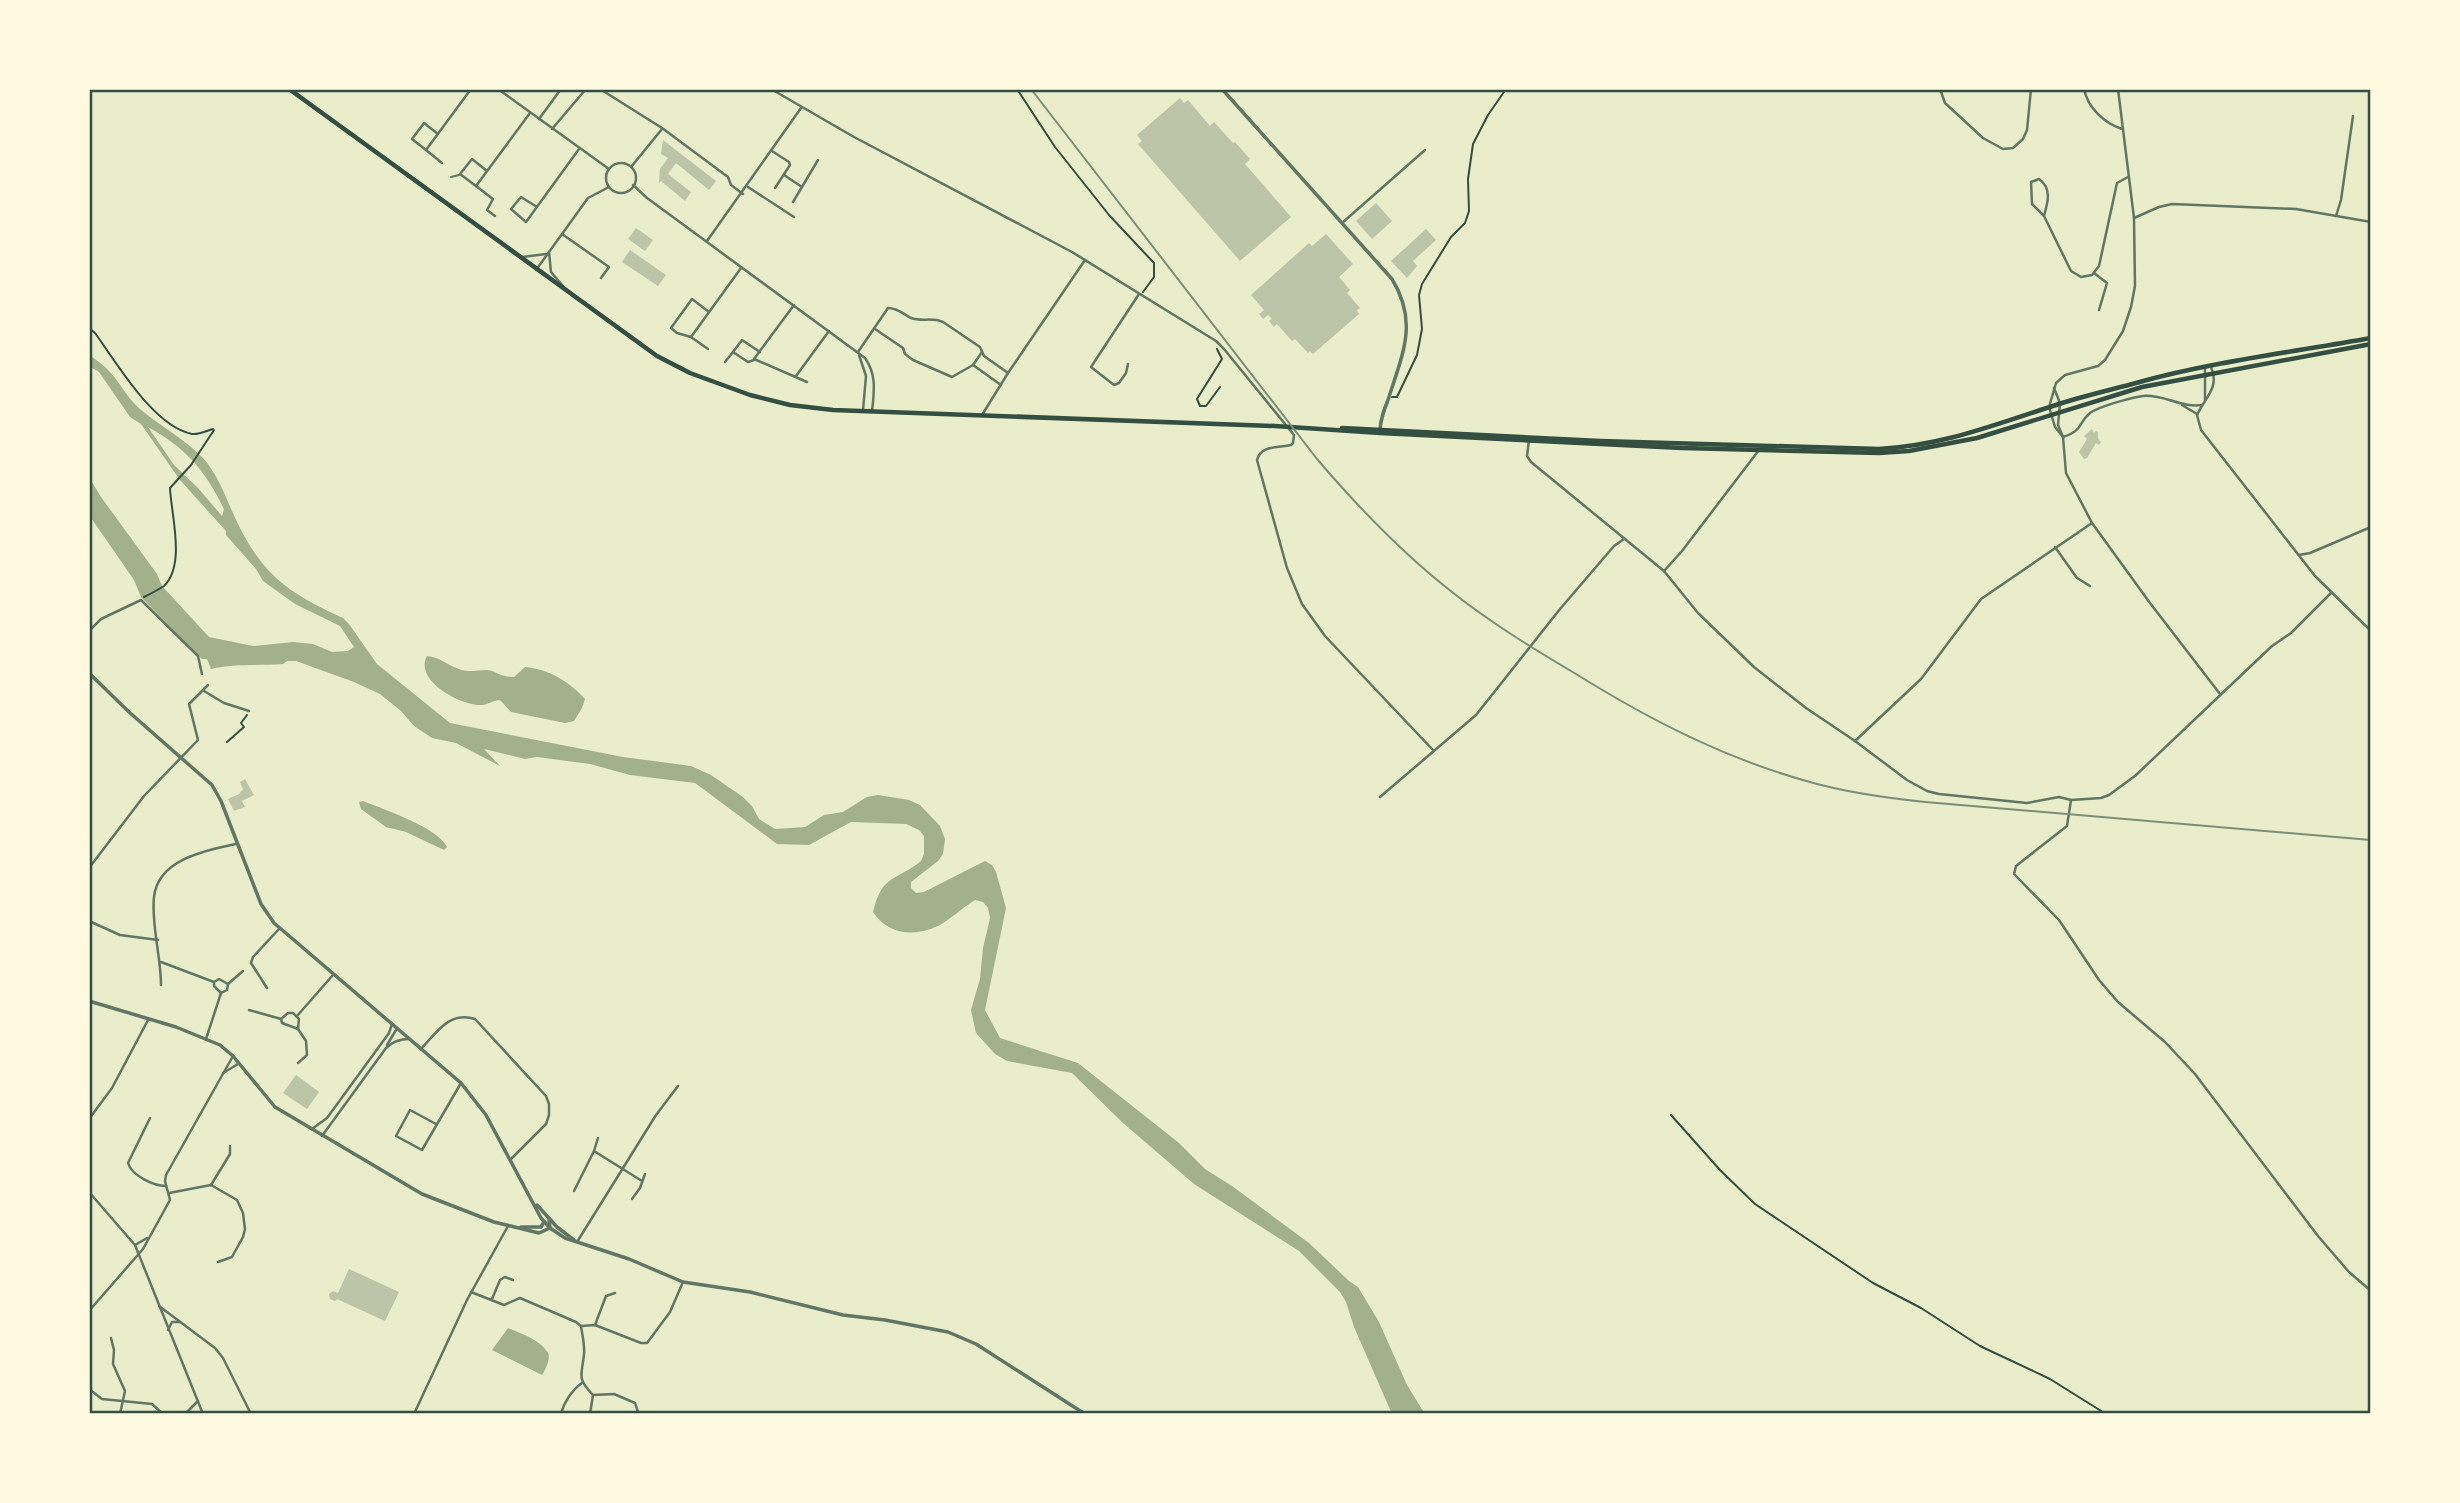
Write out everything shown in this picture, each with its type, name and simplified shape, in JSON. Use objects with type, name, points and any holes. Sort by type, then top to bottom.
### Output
[{"type":"main road","points":[[289,89],[657,356],[710,382],[790,405],[872,412],[1275,426],[1530,439],[1759,448],[1879,449],[1945,443],[2051,416],[2100,398],[2142,387],[2371,344]]},
{"type":"main road","points":[[1945,443],[2060,403],[2208,367],[2371,338]]},
{"type":"street","points":[[426,150],[471,89]]},
{"type":"street","points":[[498,89],[609,169]]},
{"type":"street","points":[[539,119],[561,89]]},
{"type":"street","points":[[552,129],[586,89]]},
{"type":"street","points":[[600,89],[662,128],[727,177],[731,185],[743,194]]},
{"type":"street","points":[[771,89],[801,108],[1002,213],[1085,260],[1216,341],[1294,435],[1291,445],[1265,449],[1256,460],[1294,586],[1311,617],[1334,646],[1433,750]]},
{"type":"street","points":[[1222,89],[1392,279],[1405,303],[1408,331],[1380,431]]},
{"type":"street","points":[[1940,89],[1945,103],[1983,138],[2003,149],[2013,148],[2023,139],[2027,130],[2031,90],[2021,89]]},
{"type":"street","points":[[2084,89],[2092,108],[2122,129]]},
{"type":"street","points":[[2063,437],[2049,407],[2054,388],[2061,377],[2102,364],[2118,341],[2135,286],[2134,218],[2119,89]]},
{"type":"street","points":[[707,241],[748,187],[801,108]]},
{"type":"street","points":[[476,186],[530,113]]},
{"type":"street","points":[[2336,216],[2353,116]]},
{"type":"street","points":[[438,134],[424,123],[412,139],[442,163]]},
{"type":"street","points":[[631,167],[662,128]]},
{"type":"street","points":[[537,207],[521,197],[512,209],[526,222],[537,207],[579,149]]},
{"type":"street","points":[[1342,223],[1425,150]]},
{"type":"street","points":[[772,151],[789,162],[790,166],[775,188]]},
{"type":"street","points":[[486,171],[472,159],[460,174],[494,200],[487,210],[495,216]]},
{"type":"street","points":[[793,202],[818,160]]},
{"type":"street","points":[[609,187],[606,178],[609,169],[617,163],[631,167]]},
{"type":"street","points":[[631,167],[635,176],[634,185]]},
{"type":"street","points":[[784,175],[802,187]]},
{"type":"street","points":[[2043,216],[2049,197],[2043,181],[2039,178],[2031,182],[2030,197],[2035,209],[2043,216],[2071,271],[2081,277],[2094,273],[2099,266],[2118,183],[2129,177]]},
{"type":"street","points":[[536,270],[588,198],[609,187],[622,192],[634,185]]},
{"type":"street","points":[[634,185],[647,198],[865,358],[873,373],[872,412]]},
{"type":"street","points":[[748,187],[794,217]]},
{"type":"street","points":[[2134,218],[2172,204],[2296,209],[2371,222]]},
{"type":"street","points":[[562,234],[609,267],[601,278]]},
{"type":"street","points":[[519,257],[536,257],[549,252]]},
{"type":"street","points":[[549,252],[551,272],[569,293]]},
{"type":"street","points":[[981,416],[1085,260]]},
{"type":"street","points":[[691,337],[742,267]]},
{"type":"street","points":[[2094,273],[2107,283],[2099,310]]},
{"type":"street","points":[[1128,364],[1126,373],[1119,383],[1114,385],[1090,367],[1139,294]]},
{"type":"street","points":[[708,349],[671,328],[692,299],[709,312]]},
{"type":"street","points":[[733,352],[748,362],[754,359],[794,305]]},
{"type":"street","points":[[858,352],[888,308],[894,308],[912,318],[943,322],[980,347],[984,356],[1008,373]]},
{"type":"street","points":[[875,328],[913,360],[952,377],[973,365],[982,352]]},
{"type":"street","points":[[796,376],[829,331]]},
{"type":"street","points":[[725,362],[742,340],[760,352]]},
{"type":"street","points":[[858,352],[866,376],[863,411]]},
{"type":"street","points":[[754,359],[807,382]]},
{"type":"street","points":[[973,365],[1000,385]]},
{"type":"street","points":[[2197,415],[2214,387],[2215,375],[2208,367]]},
{"type":"street","points":[[2205,400],[2208,367]]},
{"type":"street","points":[[2054,388],[2060,403],[2059,425],[2063,437],[2066,473],[2092,523],[2220,694]]},
{"type":"street","points":[[2063,437],[2079,430],[2088,415],[2097,409],[2142,396],[2202,405]]},
{"type":"street","points":[[2179,403],[2197,415],[2201,430],[2298,556],[2331,593],[2371,631]]},
{"type":"street","points":[[1530,439],[1527,456],[1531,462],[1664,571],[1698,613],[1754,667],[1806,708],[1907,780],[1927,791],[2027,803],[2059,797],[2071,800],[2101,799],[2135,776],[2331,593]]},
{"type":"street","points":[[1664,571],[1759,448]]},
{"type":"street","points":[[1855,741],[1921,679],[1981,599],[2092,523]]},
{"type":"street","points":[[2298,556],[2310,554],[2371,527]]},
{"type":"street","points":[[1380,797],[1476,715],[1560,609],[1614,546],[1624,539]]},
{"type":"street","points":[[2055,547],[2077,578],[2090,586]]},
{"type":"street","points":[[89,631],[96,623],[141,600],[198,656],[202,674]]},
{"type":"street","points":[[89,673],[216,791],[261,904],[279,929],[461,1083],[486,1115],[545,1223],[550,1227],[565,1238],[629,1259],[683,1282],[750,1292],[843,1315],[948,1332],[976,1344],[1085,1414]]},
{"type":"street","points":[[89,868],[144,796],[198,740],[188,704],[208,685]]},
{"type":"street","points":[[204,691],[224,703],[248,711]]},
{"type":"street","points":[[2071,800],[2067,825],[2019,864],[2014,874],[2059,920],[2107,989],[2133,1016],[2172,1048],[2318,1236],[2349,1272],[2371,1291]]},
{"type":"street","points":[[161,985],[162,962],[154,894],[156,886],[173,865],[199,853],[236,844]]},
{"type":"street","points":[[89,921],[120,934],[158,940]]},
{"type":"street","points":[[267,988],[251,963],[253,957],[279,929]]},
{"type":"street","points":[[162,962],[214,982]]},
{"type":"street","points":[[206,1039],[221,993],[227,990],[228,984],[243,971]]},
{"type":"street","points":[[297,1016],[333,975]]},
{"type":"street","points":[[214,982],[219,979],[228,984]]},
{"type":"street","points":[[214,982],[214,986],[221,993]]},
{"type":"street","points":[[89,1001],[148,1018],[220,1045],[233,1056],[267,1100],[320,1135],[422,1194],[473,1214],[539,1233],[550,1227],[557,1227]]},
{"type":"street","points":[[249,1010],[281,1018],[288,1013],[297,1016]]},
{"type":"street","points":[[297,1016],[300,1026],[298,1029]]},
{"type":"street","points":[[421,1049],[447,1021],[459,1016],[475,1019],[546,1096],[549,1115],[546,1124],[510,1159]]},
{"type":"street","points":[[89,1119],[112,1088],[148,1018]]},
{"type":"street","points":[[281,1018],[282,1023],[298,1029],[306,1041],[307,1055],[298,1063]]},
{"type":"street","points":[[320,1135],[327,1118],[375,1054],[392,1024]]},
{"type":"street","points":[[386,1048],[397,1028]]},
{"type":"street","points":[[320,1135],[386,1048],[391,1043],[409,1039]]},
{"type":"street","points":[[89,1311],[143,1249],[170,1200],[166,1175],[233,1056]]},
{"type":"street","points":[[223,1073],[239,1064]]},
{"type":"street","points":[[436,1124],[410,1110],[396,1136],[422,1150],[461,1083]]},
{"type":"street","points":[[577,1242],[656,1115],[678,1086]]},
{"type":"street","points":[[150,1118],[128,1163],[130,1168],[156,1186],[166,1186]]},
{"type":"street","points":[[311,1129],[327,1118]]},
{"type":"street","points":[[574,1191],[594,1152],[598,1138]]},
{"type":"street","points":[[211,1185],[230,1154],[230,1146]]},
{"type":"street","points":[[594,1152],[642,1181]]},
{"type":"street","points":[[632,1199],[645,1174]]},
{"type":"street","points":[[169,1193],[211,1185],[237,1200],[243,1213],[243,1237],[232,1257],[218,1262]]},
{"type":"street","points":[[89,1192],[135,1245],[204,1414]]},
{"type":"street","points":[[545,1223],[550,1227]]},
{"type":"street","points":[[516,1227],[545,1223],[557,1227],[577,1242]]},
{"type":"street","points":[[414,1414],[471,1292],[509,1225]]},
{"type":"street","points":[[135,1245],[149,1236]]},
{"type":"street","points":[[491,1300],[500,1280],[513,1280]]},
{"type":"street","points":[[471,1292],[504,1305],[520,1298],[581,1326],[595,1325],[647,1343],[670,1311],[683,1282]]},
{"type":"street","points":[[595,1325],[606,1296],[615,1293]]},
{"type":"street","points":[[159,1306],[207,1341],[223,1358],[251,1414]]},
{"type":"street","points":[[164,1320],[174,1318]]},
{"type":"street","points":[[164,1320],[181,1322]]},
{"type":"street","points":[[169,1331],[172,1322],[181,1322]]},
{"type":"street","points":[[581,1326],[585,1353],[581,1367],[582,1383],[593,1395]]},
{"type":"street","points":[[111,1338],[113,1364],[124,1385],[120,1414]]},
{"type":"street","points":[[561,1414],[563,1405],[582,1383]]},
{"type":"street","points":[[89,1389],[102,1399],[117,1403],[123,1401],[152,1404],[163,1414]]},
{"type":"street","points":[[593,1395],[614,1394],[635,1403],[638,1412]]},
{"type":"street","points":[[590,1414],[593,1395]]},
{"type":"street","points":[[185,1414],[198,1401]]},
{"type":"lane","points":[[452,177],[460,174]]},
{"type":"path","points":[[1017,89],[1055,147],[1109,215],[1154,263],[1154,278],[1139,294]]},
{"type":"path","points":[[1388,398],[1397,397],[1418,355],[1422,330],[1419,295],[1422,285],[1451,237],[1465,223],[1469,211],[1468,179],[1473,144],[1506,89]]},
{"type":"path","points":[[2367,89],[2371,92]]},
{"type":"path","points":[[89,328],[154,411],[191,434],[214,430],[191,465],[170,488],[176,557],[164,585],[141,600]]},
{"type":"path","points":[[1217,349],[1223,359],[1196,399],[1200,406],[1206,406],[1220,387]]},
{"type":"path","points":[[226,742],[244,727],[242,723],[248,711]]},
{"type":"path","points":[[1671,1115],[1720,1170],[1755,1204],[1874,1283],[1921,1308],[1980,1346],[2050,1379],[2106,1414]]},
{"type":"shaded area","points":[[89,355],[111,373],[140,409],[203,458],[219,481],[248,542],[269,571],[308,601],[343,618],[377,664],[450,723],[623,757],[691,766],[711,775],[743,797],[759,819],[775,829],[805,827],[824,815],[843,812],[867,797],[878,795],[909,800],[920,805],[940,826],[945,839],[943,854],[938,861],[911,882],[911,888],[916,893],[924,892],[985,861],[992,865],[996,872],[1006,908],[985,1010],[1000,1038],[1078,1063],[1179,1143],[1205,1169],[1309,1243],[1358,1287],[1379,1322],[1407,1385],[1425,1414],[1392,1414],[1346,1302],[1340,1292],[1299,1251],[1194,1184],[1123,1123],[1072,1073],[1007,1061],[995,1054],[976,1033],[971,1010],[980,979],[990,918],[988,908],[983,902],[975,900],[938,926],[920,932],[894,929],[879,920],[873,912],[886,884],[921,861],[924,854],[924,836],[919,830],[906,824],[851,822],[809,845],[777,844],[695,783],[630,775],[590,764],[537,757],[525,759],[484,749],[500,766],[456,743],[432,738],[414,726],[380,694],[296,661],[211,669],[207,659],[202,659],[141,597],[134,580],[89,515],[89,477],[157,574],[162,586],[209,637],[253,646],[293,642],[313,644],[332,652],[348,651],[354,647],[340,626],[295,604],[263,581],[226,535],[226,531],[180,480],[141,424],[130,417],[99,372],[89,366]],"holes":[[[148,427],[184,452],[202,471],[224,509],[222,516],[174,465]]]},
{"type":"shaded area","points":[[427,656],[463,670],[487,670],[509,677],[514,677],[525,667],[542,670],[565,681],[585,699],[574,721],[565,723],[511,712],[500,700],[483,705],[464,702],[442,691],[433,683],[425,665]]},
{"type":"shaded area","points":[[363,801],[422,826],[442,840],[447,847],[444,850],[406,832],[386,827],[361,809],[359,802]]},
{"type":"shaded area","points":[[508,1328],[545,1348],[549,1358],[542,1375],[492,1350]]},
{"type":"building","points":[[1180,98],[1184,103],[1188,100],[1210,126],[1214,122],[1233,143],[1235,142],[1250,159],[1245,164],[1291,217],[1240,261],[1138,144],[1142,141],[1137,135]]},
{"type":"building","points":[[663,140],[716,181],[709,190],[676,163],[668,174],[691,192],[685,201],[661,181],[659,183],[660,169],[668,158],[661,154]]},
{"type":"building","points":[[1376,203],[1392,221],[1372,239],[1356,221]]},
{"type":"building","points":[[636,228],[653,240],[645,251],[628,239]]},
{"type":"building","points":[[1426,229],[1436,240],[1413,261],[1417,266],[1407,278],[1391,261]]},
{"type":"building","points":[[1326,234],[1353,264],[1339,277],[1350,290],[1347,293],[1360,308],[1357,310],[1359,314],[1313,354],[1310,351],[1308,353],[1295,339],[1292,341],[1277,324],[1274,327],[1268,315],[1263,319],[1259,314],[1264,310],[1251,295],[1309,243],[1312,246]]},
{"type":"building","points":[[630,250],[666,275],[658,286],[622,262]]},
{"type":"building","points":[[2092,429],[2094,433],[2098,432],[2101,442],[2099,445],[2096,443],[2084,459],[2079,452],[2087,439],[2084,436]]},
{"type":"building","points":[[245,779],[254,795],[242,801],[245,807],[234,811],[228,799],[239,794],[243,789],[240,782]]},
{"type":"building","points":[[296,1075],[319,1092],[307,1109],[283,1093]]},
{"type":"building","points":[[349,1269],[399,1292],[385,1321],[337,1299],[330,1299],[329,1294],[333,1291],[338,1293]]},
{"type":"railway","points":[[1031,89],[1317,459],[1365,512],[1416,562],[1497,625],[1632,707],[1689,737],[1748,762],[1810,782],[1853,792],[1925,802],[2371,840]]}]
